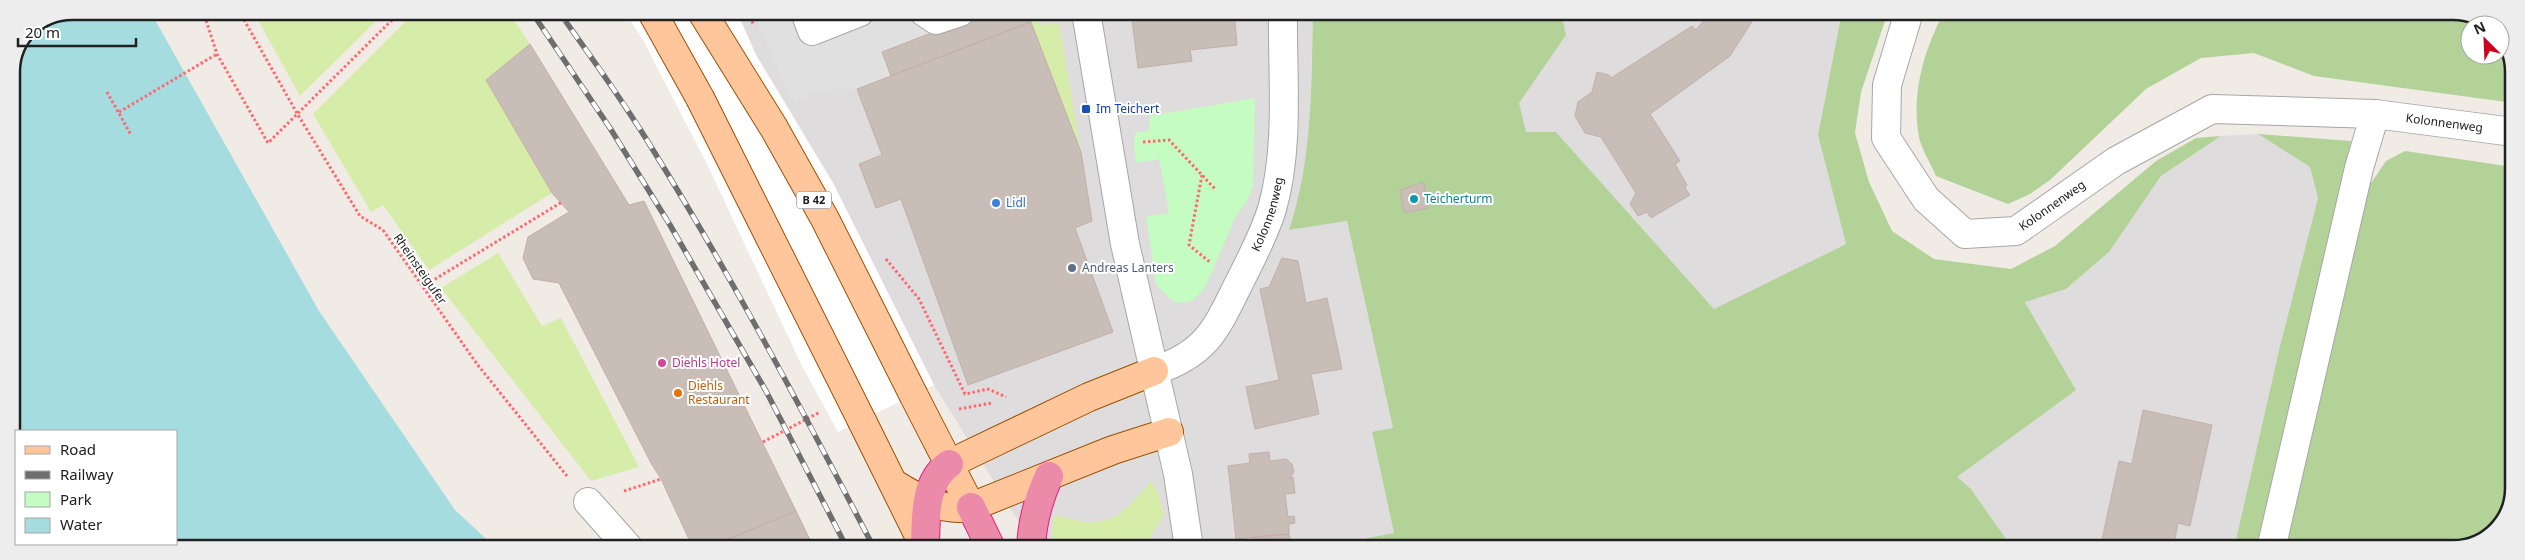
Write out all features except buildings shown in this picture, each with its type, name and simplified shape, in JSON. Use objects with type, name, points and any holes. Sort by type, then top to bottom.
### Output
[{"type":"highway","points":[[926,540],[928,502],[935,479],[948,464]]},
{"type":"highway","points":[[1031,540],[1038,501],[1049,476]]},
{"type":"highway","name":"B 42","points":[[970,507],[987,540]]},
{"type":"main road","points":[[656,20],[732,160],[921,540]]},
{"type":"main road","name":"B 42","points":[[707,20],[774,128],[825,218],[970,507]]},
{"type":"main road","points":[[948,464],[1089,397],[1154,371]]},
{"type":"main road","points":[[893,483],[928,502],[950,509],[970,507],[1113,450],[1169,432]]},
{"type":"street","points":[[809,20],[812,31],[840,20]]},
{"type":"street","points":[[1087,20],[1125,244],[1169,432],[1188,540]]},
{"type":"street","name":"Kolonnenweg","points":[[1154,371],[1192,355],[1208,338],[1224,314],[1272,209],[1282,147],[1283,20]]},
{"type":"street","name":"Kolonnenweg","points":[[1907,20],[1887,85],[1886,138],[1926,199],[1965,234],[2016,231],[2116,161],[2212,109],[2375,114],[2505,131]]},
{"type":"street","points":[[2273,540],[2359,168],[2375,114]]},
{"type":"street","points":[[588,502],[622,540]]},
{"type":"path","points":[[206,20],[217,54],[268,143],[392,20]]},
{"type":"path","name":"Rheinsteigufer","points":[[244,20],[298,115],[360,216],[383,230],[477,364],[588,502]]},
{"type":"path","points":[[119,112],[217,54]]},
{"type":"path","points":[[107,92],[131,135]]},
{"type":"path","points":[[1110,146],[1169,140],[1216,190]]},
{"type":"path","points":[[1202,175],[1189,245],[1214,266],[1240,281]]},
{"type":"path","points":[[422,287],[562,202]]},
{"type":"path","points":[[883,255],[919,299],[964,394],[988,389],[1007,397],[983,406],[957,409],[953,403]]},
{"type":"path","points":[[642,486],[662,479]]},
{"type":"shaded area","points":[[741,20],[1313,20],[1309,143],[1298,204],[1289,230],[1347,221],[1393,429],[1372,433],[1394,533],[1358,540],[1030,540],[934,385],[833,183],[756,55]]},
{"type":"shaded area","points":[[757,20],[965,20],[882,52],[891,76],[857,89],[820,90],[796,102],[790,98]]},
{"type":"shaded area","points":[[1563,20],[1840,20],[1818,135],[1846,244],[1714,309],[1556,132],[1526,133],[1518,103],[1566,35]]},
{"type":"shaded area","points":[[2258,134],[2310,167],[2318,198],[2279,350],[2236,540],[2007,540],[1971,489],[1956,477],[2076,390],[2025,301],[2066,289],[2109,252],[2161,176],[2221,136]]},
{"type":"green space","points":[[258,20],[377,20],[300,96]]},
{"type":"green space","points":[[407,20],[514,20],[530,44],[486,80],[552,193],[429,270],[383,205],[371,212],[313,114]]},
{"type":"green space","points":[[1029,20],[1040,25],[1059,23],[1081,152]]},
{"type":"green space","points":[[1313,20],[1563,20],[1566,35],[1519,103],[1526,132],[1556,132],[1714,309],[1846,244],[1818,135],[1840,20],[1885,20],[1861,92],[1855,133],[1869,182],[1892,231],[1934,259],[2011,269],[2055,246],[2156,161],[2196,138],[2221,136],[2161,176],[2109,252],[2066,289],[2025,302],[2076,390],[1957,477],[1971,489],[2007,540],[1358,540],[1394,533],[1372,432],[1393,428],[1347,221],[1289,230],[1303,176],[1311,95]]},
{"type":"green space","points":[[1940,20],[2460,21],[2460,65],[2504,65],[2505,102],[2314,76],[2254,53],[2201,58],[2146,89],[2050,180],[2030,194],[2008,204],[1936,176],[1924,152],[1920,142],[1917,121],[1918,89],[1925,57]]},
{"type":"green space","points":[[1255,98],[1253,186],[1247,201],[1236,216],[1205,288],[1192,301],[1178,303],[1169,298],[1156,284],[1146,217],[1169,213],[1159,159],[1136,163],[1135,133],[1149,131],[1150,116]]},
{"type":"green space","points":[[2258,134],[2351,141],[2259,540],[2236,540],[2279,350],[2318,198],[2310,167]]},
{"type":"green space","points":[[2405,151],[2505,166],[2504,498],[2498,514],[2485,529],[2476,535],[2463,539],[2284,540],[2367,189],[2386,161]]},
{"type":"green space","points":[[498,253],[542,326],[561,318],[639,467],[591,481],[441,288]]},
{"type":"green space","points":[[1151,481],[1158,492],[1164,515],[1149,540],[1053,540],[1054,515],[1072,520],[1099,522],[1119,514]]},
{"type":"water","points":[[155,20],[319,311],[455,510],[487,540],[178,540],[178,430],[20,430],[20,72],[24,52],[35,35],[52,24],[62,21]]},
{"type":"pier","points":[[630,20],[741,20],[756,55],[833,183],[934,385],[838,432],[801,364],[707,164],[644,42]]},
{"type":"railway","points":[[537,20],[610,128],[670,225],[766,391],[843,540]]},
{"type":"railway","points":[[565,20],[631,115],[683,199],[740,297],[870,540]]},
{"type":"place","name":"Im Teichert","points":[[1086,109]]},
{"type":"place","name":"Teicherturm","points":[[1414,199]]},
{"type":"place","name":"Lidl","points":[[996,203]]},
{"type":"place","name":"Andreas Lanters","points":[[1072,268]]},
{"type":"place","name":"Diehls Hotel","points":[[662,363]]},
{"type":"place","name":"Diehls Restaurant","points":[[678,393]]}]
